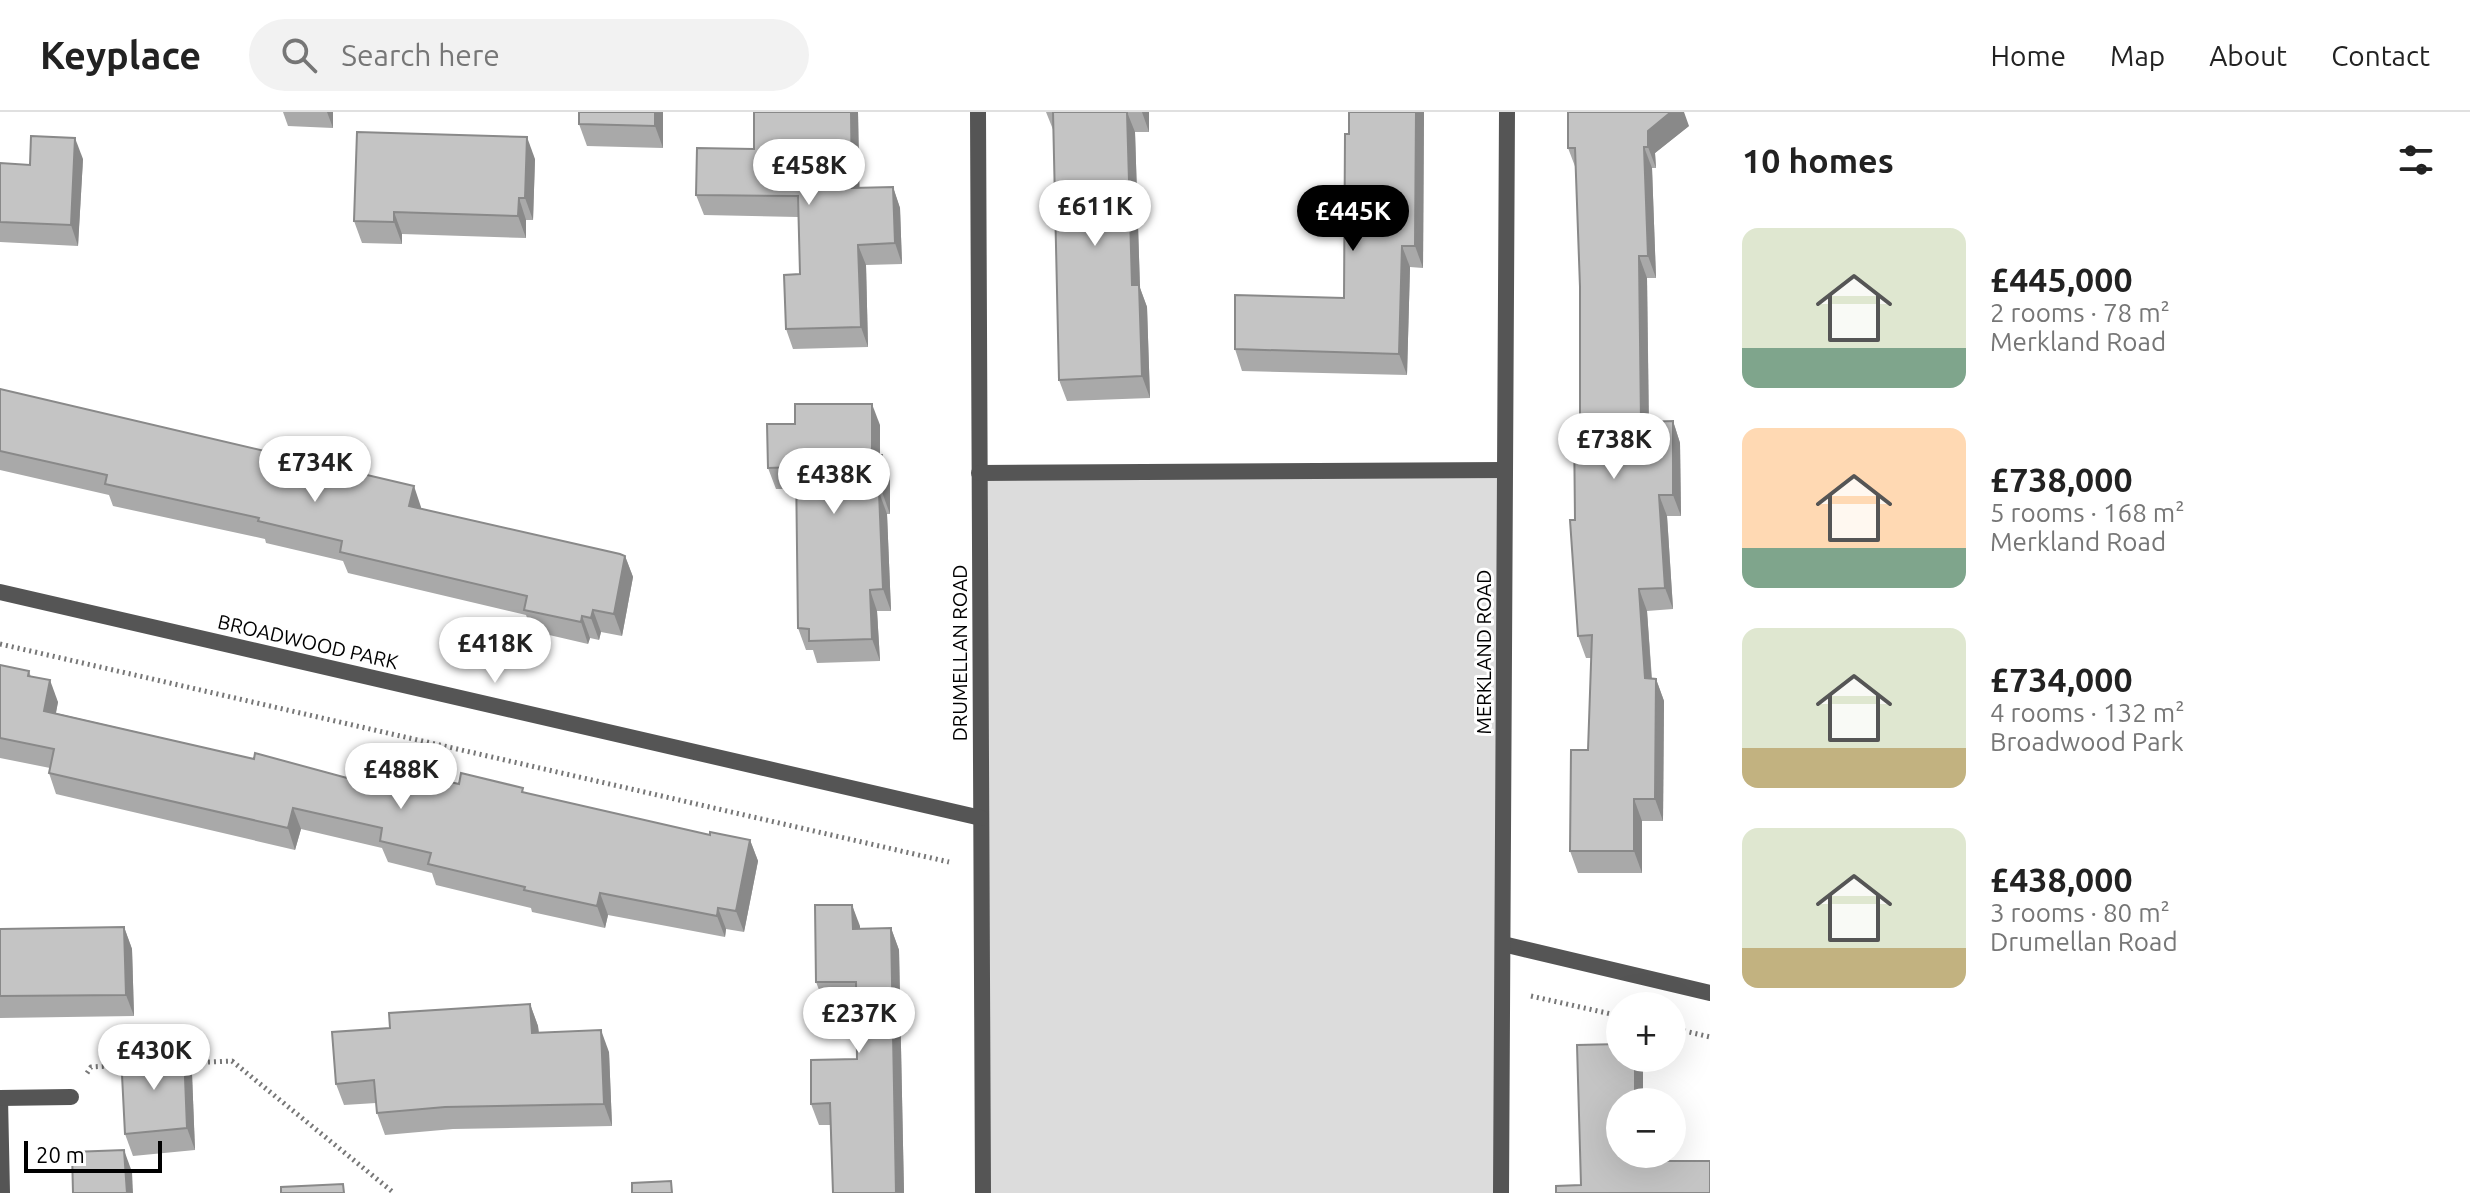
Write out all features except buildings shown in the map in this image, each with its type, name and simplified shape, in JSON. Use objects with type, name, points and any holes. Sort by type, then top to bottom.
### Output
[{"type":"street","name":"DRUMELLAN ROAD","points":[[978,112],[983,1193]]},
{"type":"street","name":"MERKLAND ROAD","points":[[1501,1193],[1507,112]]},
{"type":"street","points":[[979,473],[1505,470]]},
{"type":"street","name":"BROADWOOD PARK","points":[[0,592],[981,818]]},
{"type":"street","points":[[1503,944],[1710,993]]},
{"type":"street","points":[[2,1193],[0,1098],[71,1097]]},
{"type":"path","points":[[0,644],[981,870]]},
{"type":"path","points":[[1502,989],[1606,1013]]},
{"type":"path","points":[[1686,1031],[1710,1037]]},
{"type":"path","points":[[170,1063],[232,1061],[394,1193]]},
{"type":"path","points":[[71,1097],[91,1067],[138,1065]]},
{"type":"shaded area","points":[[1505,470],[1501,1193],[983,1193],[979,474]]}]
